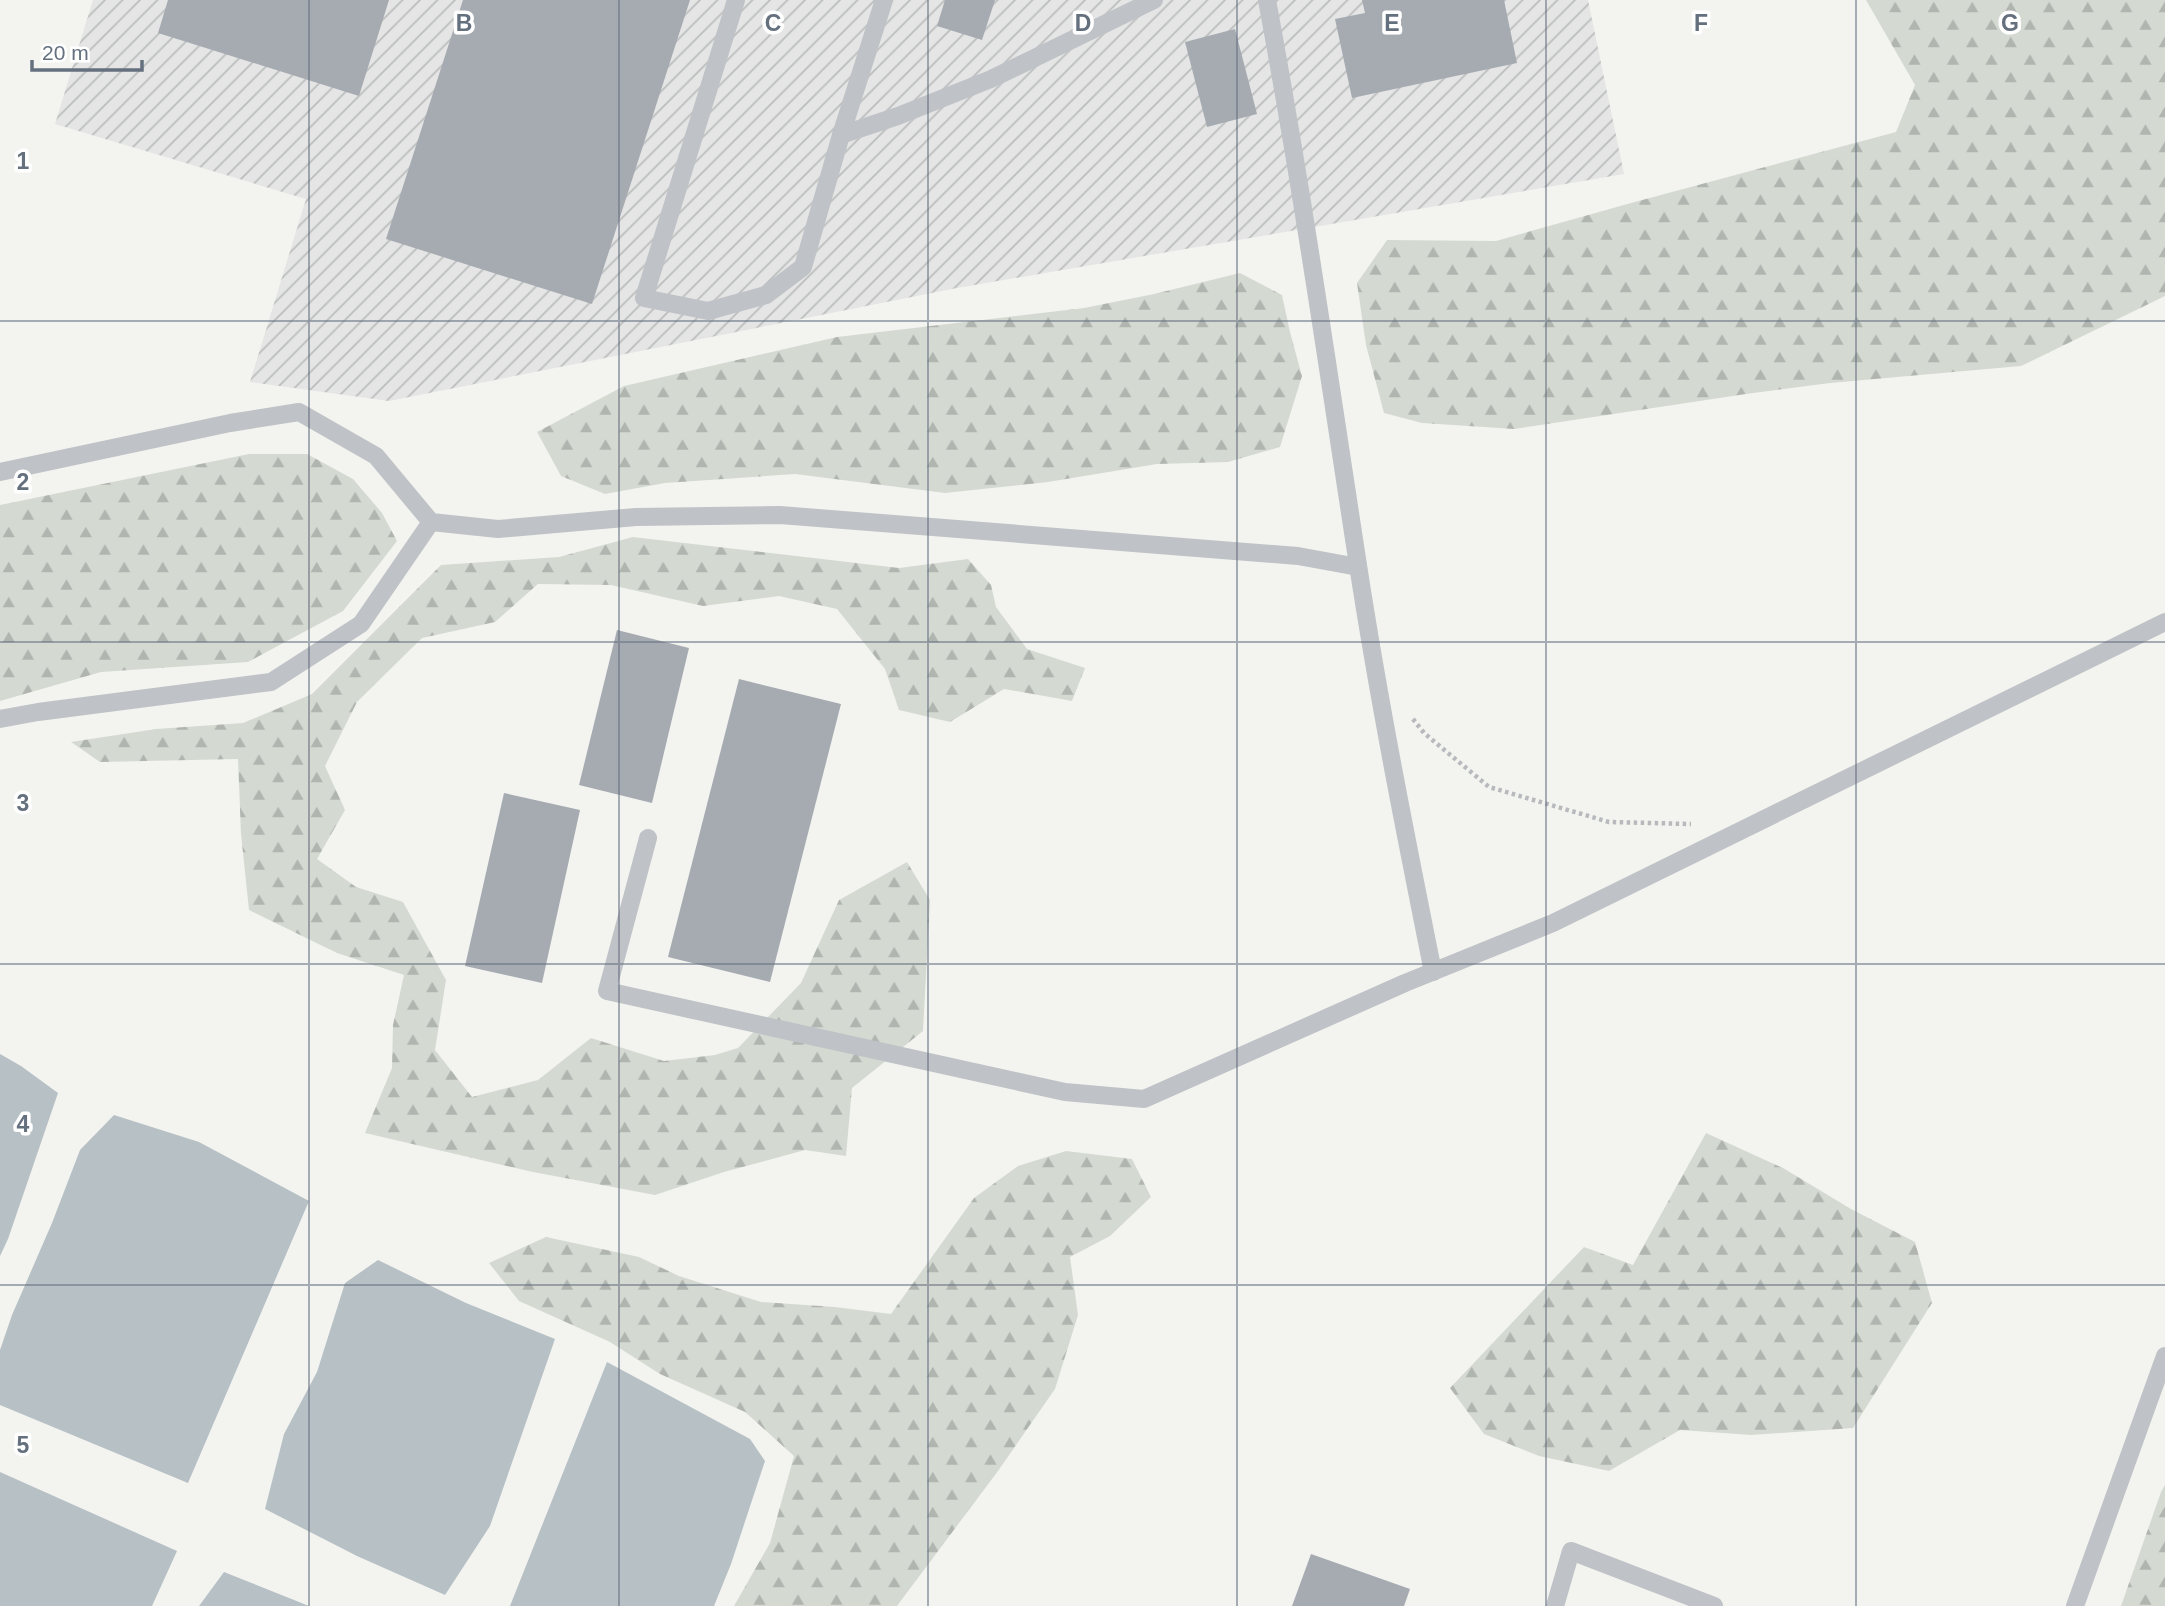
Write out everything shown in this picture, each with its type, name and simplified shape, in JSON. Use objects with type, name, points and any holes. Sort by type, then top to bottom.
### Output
[{"type":"lane","points":[[736,0],[644,298],[708,310],[766,295],[803,267],[884,0]]},
{"type":"lane","points":[[841,135],[898,116],[991,79],[1154,0]]},
{"type":"lane","points":[[1267,0],[1290,123],[1358,567],[1392,765],[1433,972]]},
{"type":"lane","points":[[0,472],[230,423],[299,412],[376,456],[431,522],[499,529],[636,517],[780,515],[1298,556],[1358,567]]},
{"type":"lane","points":[[0,719],[271,682],[361,624],[431,522]]},
{"type":"lane","points":[[648,838],[607,991],[1065,1092],[1144,1099],[1433,972],[1553,923],[2165,622]]},
{"type":"lane","points":[[2075,1606],[2165,1356]]},
{"type":"lane","points":[[1555,1606],[1572,1551],[1714,1606]]},
{"type":"path","points":[[1408,714],[1424,733],[1489,787],[1609,822],[1700,824]]},
{"type":"shaded area","points":[[93,0],[1588,0],[1624,174],[957,288],[389,401],[250,382],[306,199],[55,124]]},
{"type":"shaded area","points":[[0,1054],[58,1093],[0,1256]]},
{"type":"shaded area","points":[[114,1115],[199,1142],[309,1201],[188,1483],[0,1405],[0,1350],[12,1315],[80,1150]]},
{"type":"shaded area","points":[[378,1260],[466,1303],[555,1339],[490,1526],[445,1595],[357,1556],[265,1509],[284,1434],[317,1372],[345,1283]]},
{"type":"shaded area","points":[[607,1362],[750,1439],[765,1461],[731,1564],[714,1606],[510,1606]]},
{"type":"shaded area","points":[[0,1472],[177,1551],[152,1606],[0,1606]]},
{"type":"shaded area","points":[[224,1572],[309,1606],[199,1606]]},
{"type":"green space","points":[[1866,0],[2165,0],[2165,296],[2021,366],[1830,383],[1514,429],[1422,423],[1384,413],[1366,345],[1357,283],[1387,240],[1496,241],[1896,132],[1915,85]]},
{"type":"green space","points":[[1240,273],[1282,295],[1302,376],[1280,447],[1228,462],[1157,464],[1048,482],[945,493],[795,474],[665,483],[605,494],[561,476],[537,432],[624,386],[837,337],[1084,308]]},
{"type":"green space","points":[[249,454],[307,454],[353,479],[382,513],[397,541],[343,611],[248,662],[101,672],[0,701],[0,505]]},
{"type":"green space","points":[[633,537],[899,568],[968,559],[991,585],[996,607],[1027,649],[1085,668],[1072,701],[1004,689],[950,722],[899,710],[885,669],[837,609],[779,596],[703,606],[611,585],[538,584],[495,622],[422,638],[357,702],[325,766],[345,810],[317,859],[356,887],[403,902],[446,980],[435,1050],[472,1097],[538,1080],[591,1038],[664,1061],[715,1055],[738,1048],[801,983],[839,900],[907,862],[930,900],[923,1031],[852,1088],[846,1156],[805,1150],[724,1172],[655,1195],[533,1172],[365,1133],[392,1068],[393,1025],[404,975],[337,953],[249,910],[241,834],[238,759],[100,762],[71,742],[156,729],[243,723],[312,694],[441,565],[559,557]]},
{"type":"green space","points":[[1706,1133],[1783,1168],[1851,1209],[1915,1242],[1932,1303],[1853,1428],[1751,1435],[1680,1430],[1609,1471],[1539,1456],[1484,1434],[1450,1388],[1584,1247],[1633,1265]]},
{"type":"green space","points":[[1066,1151],[1132,1159],[1151,1197],[1110,1236],[1070,1257],[1078,1315],[1055,1389],[998,1471],[897,1606],[734,1606],[770,1543],[794,1456],[745,1412],[660,1374],[610,1342],[519,1301],[489,1263],[546,1237],[639,1257],[679,1276],[761,1302],[891,1314],[974,1198],[1018,1166]]},
{"type":"green space","points":[[2165,1485],[2165,1606],[2121,1606],[2161,1492]]},
{"type":"building","points":[[168,0],[389,0],[359,96],[158,33]]},
{"type":"building","points":[[463,0],[690,0],[592,304],[386,239]]},
{"type":"building","points":[[945,0],[995,0],[982,40],[937,26]]},
{"type":"building","points":[[1362,0],[1504,0],[1517,63],[1352,98],[1335,19],[1365,13]]},
{"type":"building","points":[[1235,29],[1257,114],[1207,127],[1185,42]]},
{"type":"building","points":[[617,630],[689,648],[652,803],[579,785]]},
{"type":"building","points":[[739,679],[841,704],[770,982],[668,957]]},
{"type":"building","points":[[504,793],[580,810],[542,983],[465,966]]},
{"type":"building","points":[[1311,1554],[1410,1589],[1404,1606],[1292,1606]]}]
